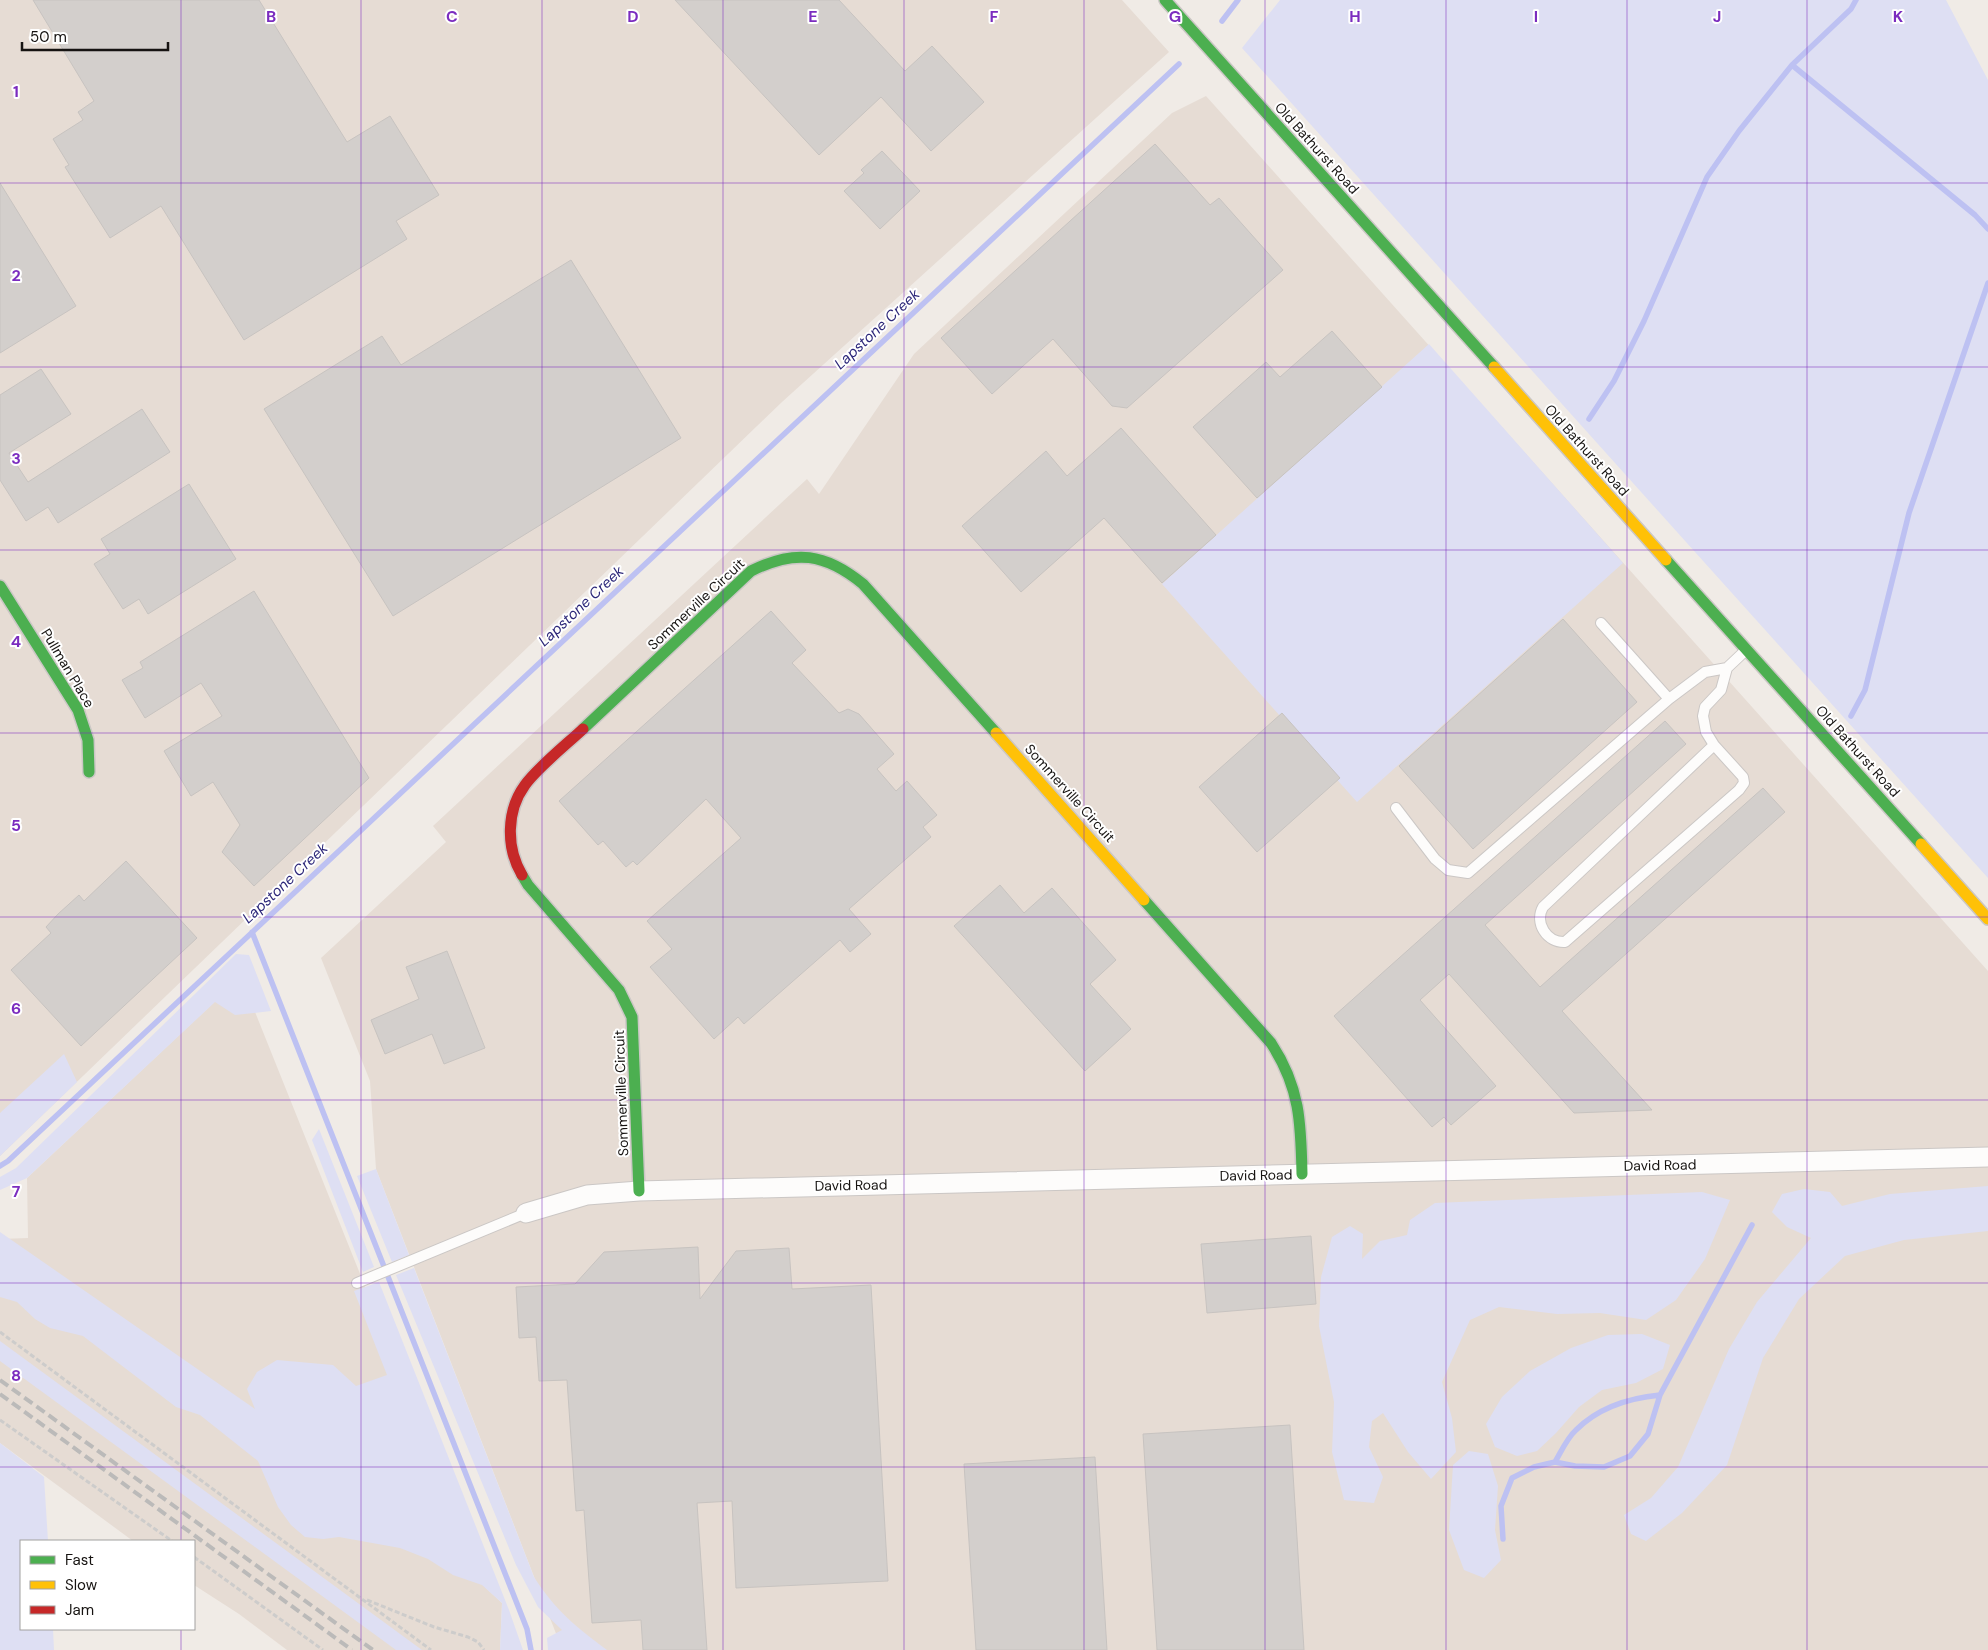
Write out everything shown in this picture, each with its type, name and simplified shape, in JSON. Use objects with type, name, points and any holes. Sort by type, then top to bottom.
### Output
[{"type":"street","name":"Old Bathurst Road","points":[[1165,0],[1988,919]]},
{"type":"street","name":"Sommerville Circuit","points":[[639,1191],[634,1025],[630,1012],[619,990],[520,874],[511,850],[512,812],[525,784],[751,571],[767,562],[798,556],[816,558],[840,566],[863,584],[1271,1043],[1291,1074],[1296,1091],[1300,1109],[1302,1174]]},
{"type":"street","name":"Pullman Place","points":[[0,586],[78,710],[88,740],[89,772]]},
{"type":"street","name":"David Road","points":[[526,1212],[587,1194],[639,1191],[1988,1157]]},
{"type":"lane","points":[[1601,623],[1669,699]]},
{"type":"lane","points":[[1714,745],[1543,907],[1538,916],[1539,922],[1551,938],[1559,942],[1565,942],[1739,790],[1744,783],[1743,776],[1714,745],[1706,732],[1703,716],[1705,707],[1721,690],[1727,668],[1746,650]]},
{"type":"lane","points":[[1396,808],[1435,859],[1448,870],[1468,873],[1669,699],[1705,672],[1727,668]]},
{"type":"lane","points":[[357,1283],[526,1212]]},
{"type":"path","points":[[0,1332],[430,1650]]},
{"type":"path","points":[[0,1420],[171,1540]]},
{"type":"path","points":[[195,1558],[323,1650]]},
{"type":"path","points":[[361,1598],[434,1627],[468,1637],[478,1642],[484,1650]]},
{"type":"shaded area","points":[[0,0],[1122,0],[1169,52],[782,402],[0,1156]]},
{"type":"shaded area","points":[[1280,0],[1946,0],[1988,80],[1988,878],[1242,48]]},
{"type":"shaded area","points":[[1206,96],[1988,971],[1988,1650],[551,1650],[562,1649],[376,1169],[370,1081],[321,958],[446,842],[433,826],[807,479],[819,494],[914,354],[1172,113]]},
{"type":"shaded area","points":[[1429,344],[1623,563],[1357,802],[1162,584]]},
{"type":"shaded area","points":[[236,954],[249,955],[271,1011],[235,1015],[215,1002],[27,1178],[0,1190],[0,1177],[16,1168]]},
{"type":"shaded area","points":[[241,977],[486,1588],[502,1603],[500,1650],[287,1650],[239,1614],[195,1586],[195,1540],[132,1540],[0,1443],[0,1239],[28,1238],[27,1178]]},
{"type":"shaded area","points":[[64,1054],[77,1082],[0,1156],[0,1113]]},
{"type":"shaded area","points":[[319,1129],[374,1267],[363,1272],[312,1140]]},
{"type":"shaded area","points":[[376,1169],[409,1255],[392,1262],[357,1176]]},
{"type":"shaded area","points":[[1988,1186],[1988,1231],[1904,1240],[1845,1256],[1799,1299],[1763,1358],[1727,1465],[1682,1513],[1646,1541],[1631,1534],[1624,1515],[1651,1498],[1678,1467],[1729,1349],[1757,1302],[1811,1238],[1787,1227],[1772,1212],[1782,1194],[1804,1189],[1830,1192],[1842,1206],[1890,1194]]},
{"type":"shaded area","points":[[1702,1192],[1730,1200],[1705,1259],[1676,1300],[1646,1320],[1600,1313],[1557,1314],[1499,1307],[1470,1320],[1442,1382],[1452,1418],[1456,1452],[1431,1479],[1408,1452],[1383,1413],[1372,1421],[1369,1447],[1383,1477],[1374,1503],[1344,1500],[1332,1452],[1334,1402],[1319,1326],[1321,1277],[1332,1237],[1350,1226],[1363,1234],[1362,1259],[1380,1241],[1407,1235],[1410,1220],[1435,1203]]},
{"type":"shaded area","points":[[0,1232],[255,1409],[247,1389],[257,1372],[277,1360],[333,1365],[356,1386],[387,1375],[354,1291],[379,1282],[509,1610],[523,1650],[500,1650],[502,1603],[482,1585],[453,1575],[428,1559],[400,1548],[339,1537],[323,1539],[305,1537],[291,1525],[278,1507],[258,1461],[200,1415],[176,1407],[83,1336],[50,1328],[35,1319],[17,1302],[0,1297]]},
{"type":"shaded area","points":[[414,1268],[534,1577],[558,1609],[585,1634],[607,1650],[548,1650],[547,1638],[562,1630],[538,1607],[516,1565],[396,1275]]},
{"type":"shaded area","points":[[1642,1334],[1670,1345],[1663,1369],[1636,1383],[1602,1390],[1579,1407],[1537,1451],[1517,1456],[1495,1447],[1486,1424],[1502,1397],[1530,1371],[1571,1348],[1608,1335]]},
{"type":"shaded area","points":[[0,1341],[422,1650],[396,1650],[0,1361]]},
{"type":"shaded area","points":[[0,1443],[44,1477],[48,1540],[20,1540],[20,1630],[53,1630],[54,1650],[0,1650]]},
{"type":"shaded area","points":[[1469,1451],[1488,1454],[1498,1486],[1495,1530],[1501,1560],[1484,1578],[1464,1570],[1449,1530],[1453,1465]]},
{"type":"building","points":[[33,0],[259,0],[347,142],[390,116],[439,195],[396,221],[407,239],[244,340],[161,206],[110,238],[65,167],[69,165],[53,139],[83,120],[78,112],[94,101]]},
{"type":"building","points":[[675,0],[839,0],[905,71],[932,46],[984,102],[931,151],[881,97],[819,155]]},
{"type":"building","points":[[1155,144],[1210,205],[1219,198],[1283,270],[1127,408],[1112,406],[1053,339],[992,394],[941,338]]},
{"type":"building","points":[[882,151],[920,191],[880,229],[844,191],[864,173],[861,170]]},
{"type":"building","points":[[0,183],[76,306],[0,353]]},
{"type":"building","points":[[571,260],[681,438],[393,616],[264,409],[382,336],[401,365]]},
{"type":"building","points":[[1332,331],[1382,387],[1257,498],[1193,427],[1266,362],[1280,377]]},
{"type":"building","points":[[41,369],[71,414],[9,453],[28,482],[142,409],[170,452],[58,523],[48,507],[26,521],[0,480],[0,395]]},
{"type":"building","points":[[1121,428],[1216,535],[1162,583],[1104,518],[1021,592],[962,526],[1046,451],[1067,476]]},
{"type":"building","points":[[189,484],[236,559],[148,614],[139,599],[123,609],[94,564],[110,554],[101,539]]},
{"type":"building","points":[[254,591],[369,778],[254,886],[222,852],[240,825],[213,782],[191,796],[164,751],[222,716],[201,683],[145,718],[122,680],[143,668],[140,662]]},
{"type":"building","points":[[771,611],[806,650],[792,663],[839,713],[848,709],[859,714],[894,754],[877,769],[896,791],[907,781],[937,815],[923,827],[931,837],[849,909],[871,934],[850,952],[840,940],[744,1024],[738,1017],[714,1039],[650,967],[672,949],[647,921],[741,838],[706,799],[637,865],[633,861],[626,867],[603,841],[598,845],[559,801]]},
{"type":"building","points":[[1563,619],[1637,702],[1473,849],[1399,766]]},
{"type":"building","points":[[1282,713],[1340,778],[1257,852],[1199,787]]},
{"type":"building","points":[[1665,721],[1686,744],[1485,925],[1540,987],[1763,788],[1785,812],[1562,1011],[1652,1110],[1574,1113],[1449,974],[1420,1000],[1496,1086],[1451,1125],[1444,1117],[1432,1127],[1334,1016]]},
{"type":"building","points":[[126,861],[197,938],[81,1046],[11,970],[51,933],[46,927],[58,914],[79,895],[84,901]]},
{"type":"building","points":[[1000,885],[1024,913],[1052,888],[1116,960],[1090,984],[1131,1029],[1085,1071],[954,926]]},
{"type":"building","points":[[447,951],[485,1048],[444,1064],[432,1034],[385,1054],[371,1020],[419,999],[406,967]]},
{"type":"building","points":[[1311,1236],[1316,1304],[1207,1313],[1201,1244]]},
{"type":"building","points":[[698,1247],[700,1299],[736,1251],[789,1248],[792,1289],[871,1285],[888,1581],[736,1588],[732,1501],[697,1503],[707,1650],[643,1650],[641,1620],[592,1623],[584,1510],[576,1511],[567,1380],[539,1381],[536,1337],[519,1338],[516,1287],[575,1284],[604,1252]]},
{"type":"building","points":[[1290,1425],[1304,1650],[1157,1650],[1143,1434]]},
{"type":"building","points":[[1095,1457],[1107,1650],[976,1650],[964,1464]]},
{"type":"waterway","name":"Lapstone Creek","points":[[1222,21],[1238,0]]},
{"type":"waterway","points":[[1589,419],[1614,381],[1644,321],[1707,177],[1739,131],[1792,65],[1851,9],[1856,0]]},
{"type":"waterway","name":"Lapstone Creek","points":[[0,1166],[8,1161],[1179,64]]},
{"type":"waterway","points":[[1792,65],[1975,215],[1988,229]]},
{"type":"waterway","points":[[1851,716],[1865,690],[1909,513],[1988,283]]},
{"type":"waterway","points":[[252,932],[527,1629],[531,1650]]},
{"type":"waterway","points":[[1503,1539],[1501,1506],[1512,1478],[1534,1467],[1555,1462],[1575,1466],[1604,1467],[1630,1456],[1648,1434],[1660,1395],[1752,1225]]},
{"type":"waterway","points":[[1555,1462],[1573,1433],[1594,1415],[1626,1401],[1660,1395]]},
{"type":"railway","points":[[0,1380],[373,1650]]},
{"type":"railway","points":[[0,1394],[352,1650]]},
{"type":"traffic: fast","points":[[1165,0],[1494,367]]},
{"type":"traffic: fast","points":[[583,729],[751,571],[782,559],[796,557],[822,560],[836,566],[863,584],[996,733]]},
{"type":"traffic: fast","points":[[1666,560],[1921,844]]},
{"type":"traffic: fast","points":[[0,586],[78,710],[88,740],[89,772]]},
{"type":"traffic: fast","points":[[522,875],[528,885],[619,990],[632,1017],[639,1191]]},
{"type":"traffic: fast","points":[[1144,900],[1271,1043],[1281,1059],[1297,1106],[1301,1138],[1302,1174]]},
{"type":"traffic: slow","points":[[1494,367],[1666,560]]},
{"type":"traffic: slow","points":[[996,733],[1144,900]]},
{"type":"traffic: slow","points":[[1921,844],[1988,919]]},
{"type":"traffic: jam","points":[[522,875],[513,853],[511,842],[510,830],[514,806],[525,785],[537,771],[583,729]]}]
